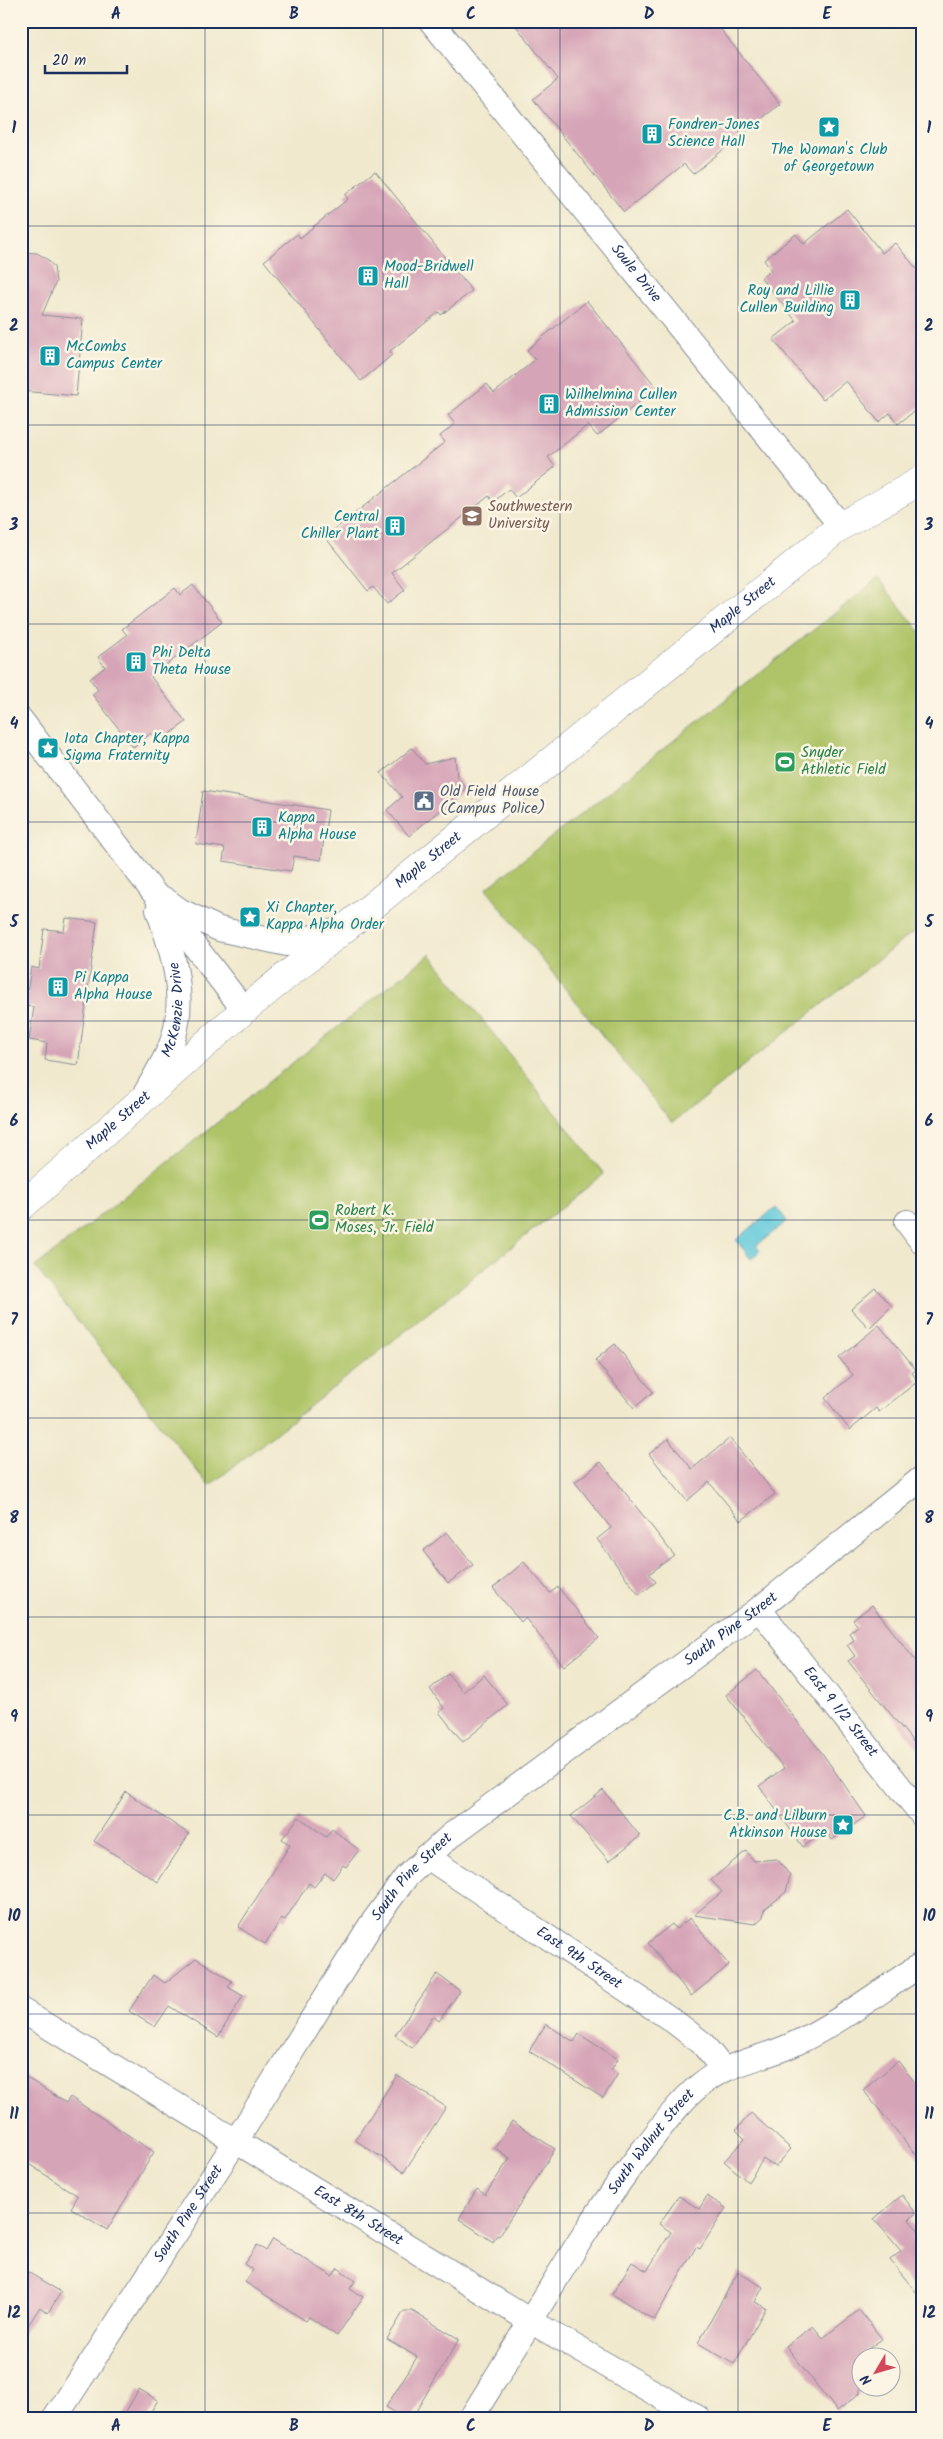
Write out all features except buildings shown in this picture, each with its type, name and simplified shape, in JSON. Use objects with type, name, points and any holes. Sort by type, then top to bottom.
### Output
[{"type":"street","name":"Soule Drive","points":[[431,21],[841,526]]},
{"type":"street","name":"Maple Street","points":[[21,1207],[244,1010],[841,526],[922,480]]},
{"type":"street","name":"McKenzie Drive","points":[[21,720],[244,1010]]},
{"type":"street","name":"McKenzie Drive","points":[[150,890],[182,911],[219,929],[287,944],[342,929]]},
{"type":"street","name":"McKenzie Drive","points":[[144,1097],[169,1048],[177,1022],[178,997],[174,955],[150,890]]},
{"type":"street","points":[[907,1222],[922,1242]]},
{"type":"street","name":"South Pine Street","points":[[55,2418],[236,2141],[370,1926],[406,1877],[426,1856],[450,1836],[759,1609],[922,1478]]},
{"type":"street","name":"East 9 1/2 Street","points":[[759,1609],[922,1815]]},
{"type":"street","name":"East 9th Street","points":[[426,1856],[672,2020],[702,2043],[723,2070]]},
{"type":"street","name":"South Walnut Street","points":[[471,2418],[597,2216],[634,2163],[680,2103],[700,2084],[723,2070],[793,2045],[833,2022],[922,1964]]},
{"type":"street","name":"East 8th Street","points":[[21,2010],[532,2322],[698,2418]]},
{"type":"green space","name":"Snyder Athletic Field","points":[[878,579],[922,634],[922,925],[672,1123],[486,889]]},
{"type":"green space","name":"Robert K. Moses, Jr. Field","points":[[430,954],[604,1174],[209,1486],[35,1267]]},
{"type":"water","points":[[776,1207],[787,1221],[756,1246],[760,1251],[751,1259],[736,1240]]},
{"type":"place","name":"The Woman's Club of Georgetown","points":[[829,127]]},
{"type":"place","name":"Fondren-Jones Science Hall","points":[[652,134]]},
{"type":"place","name":"Mood-Bridwell Hall","points":[[368,276]]},
{"type":"place","name":"Roy and Lillie Cullen Building","points":[[850,300]]},
{"type":"place","name":"McCombs Campus Center","points":[[50,356]]},
{"type":"place","name":"Wilhelmina Cullen Admission Center","points":[[549,404]]},
{"type":"place","name":"Southwestern University","points":[[472,516]]},
{"type":"place","name":"Central Chiller Plant","points":[[395,526]]},
{"type":"place","name":"Phi Delta Theta House","points":[[136,662]]},
{"type":"place","name":"Iota Chapter, Kappa Sigma Fraternity","points":[[48,748]]},
{"type":"place","name":"Snyder Athletic Field","points":[[785,762]]},
{"type":"place","name":"Old Field House (Campus Police)","points":[[424,801]]},
{"type":"place","name":"Kappa Alpha House","points":[[262,827]]},
{"type":"place","name":"Xi Chapter, Kappa Alpha Order","points":[[250,917]]},
{"type":"place","name":"Pi Kappa Alpha House","points":[[58,987]]},
{"type":"place","name":"Robert K. Moses, Jr. Field","points":[[319,1220]]},
{"type":"place","name":"C.B. and Lilburn Atkinson House","points":[[843,1825]]}]
